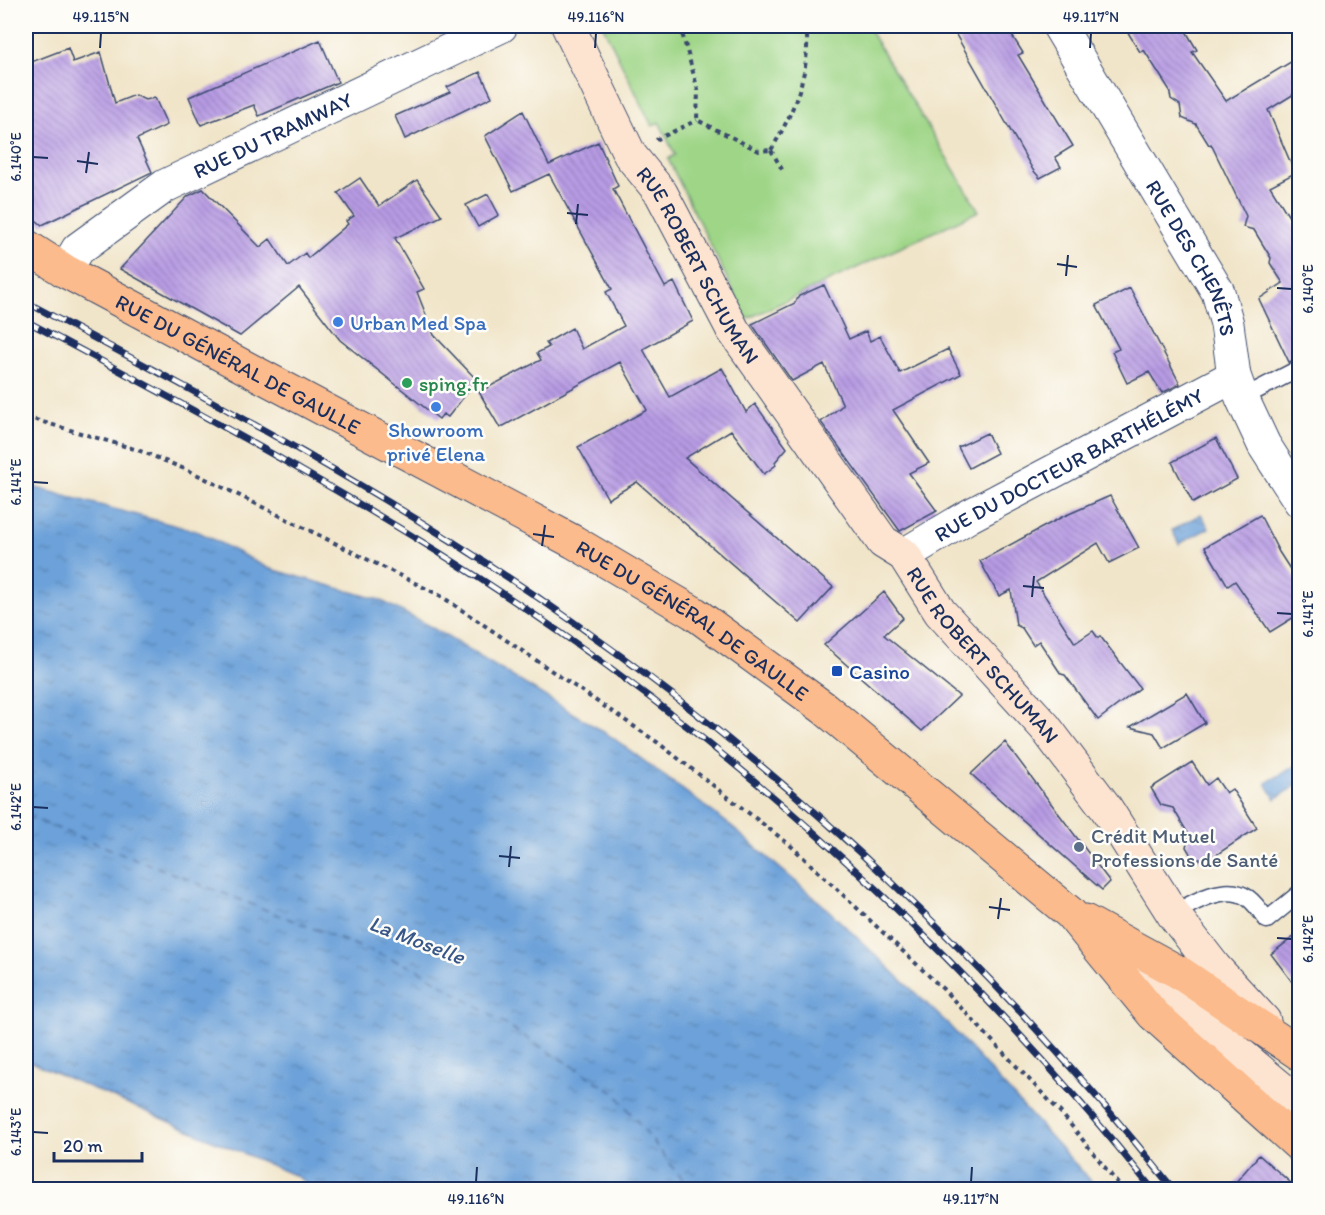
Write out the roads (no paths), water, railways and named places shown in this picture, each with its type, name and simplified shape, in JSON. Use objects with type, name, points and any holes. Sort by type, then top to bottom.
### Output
[{"type":"main road","name":"RUE DU GÉNÉRAL DE GAULLE","points":[[26,246],[65,271],[574,542],[694,613],[824,708],[1070,913],[1153,1014],[1294,1141]]},
{"type":"main road","name":"RUE DU GÉNÉRAL DE GAULLE","points":[[1070,913],[1180,973],[1298,1052]]},
{"type":"street","name":"RUE DU TRAMWAY","points":[[65,271],[78,249],[165,186],[501,26]]},
{"type":"street","name":"RUE ROBERT SCHUMAN","points":[[568,26],[630,155],[661,194],[733,330],[883,542],[904,555],[940,612],[1045,727],[1106,808],[1173,914],[1237,993],[1298,1052]]},
{"type":"street","name":"RUE DES CHENÊTS","points":[[1059,26],[1218,292],[1227,324],[1238,387],[1264,445],[1299,501]]},
{"type":"street","name":"RUE DU DOCTEUR BARTHÉLÉMY","points":[[904,555],[969,516],[1238,387]]},
{"type":"street","points":[[1070,913],[1299,1104]]},
{"type":"lane","points":[[1238,387],[1299,368]]},
{"type":"lane","points":[[1173,914],[1212,894],[1231,894],[1248,897],[1267,920],[1299,893]]},
{"type":"water","name":"La Moselle","points":[[26,485],[199,532],[268,568],[380,600],[431,627],[612,737],[726,822],[823,905],[947,1023],[1098,1189],[314,1189],[296,1176],[26,1060]]},
{"type":"water","points":[[1201,514],[1209,528],[1179,544],[1172,530]]},
{"type":"water","points":[[1297,765],[1299,784],[1275,799],[1266,783]]},
{"type":"railway","points":[[26,302],[166,376],[373,493],[507,577],[656,682],[737,746],[816,814],[968,957],[1108,1110],[1174,1190]]},
{"type":"railway","points":[[26,321],[231,431],[432,548],[561,633],[643,692],[723,755],[877,890],[1020,1036],[1153,1190]]},
{"type":"place","name":"Urban Med Spa","points":[[338,322]]},
{"type":"place","name":"sping.fr","points":[[407,383]]},
{"type":"place","name":"Showroom privé Elena","points":[[436,407]]},
{"type":"place","name":"Casino","points":[[837,671]]},
{"type":"place","name":"Crédit Mutuel Professions de Santé","points":[[1079,847]]}]
